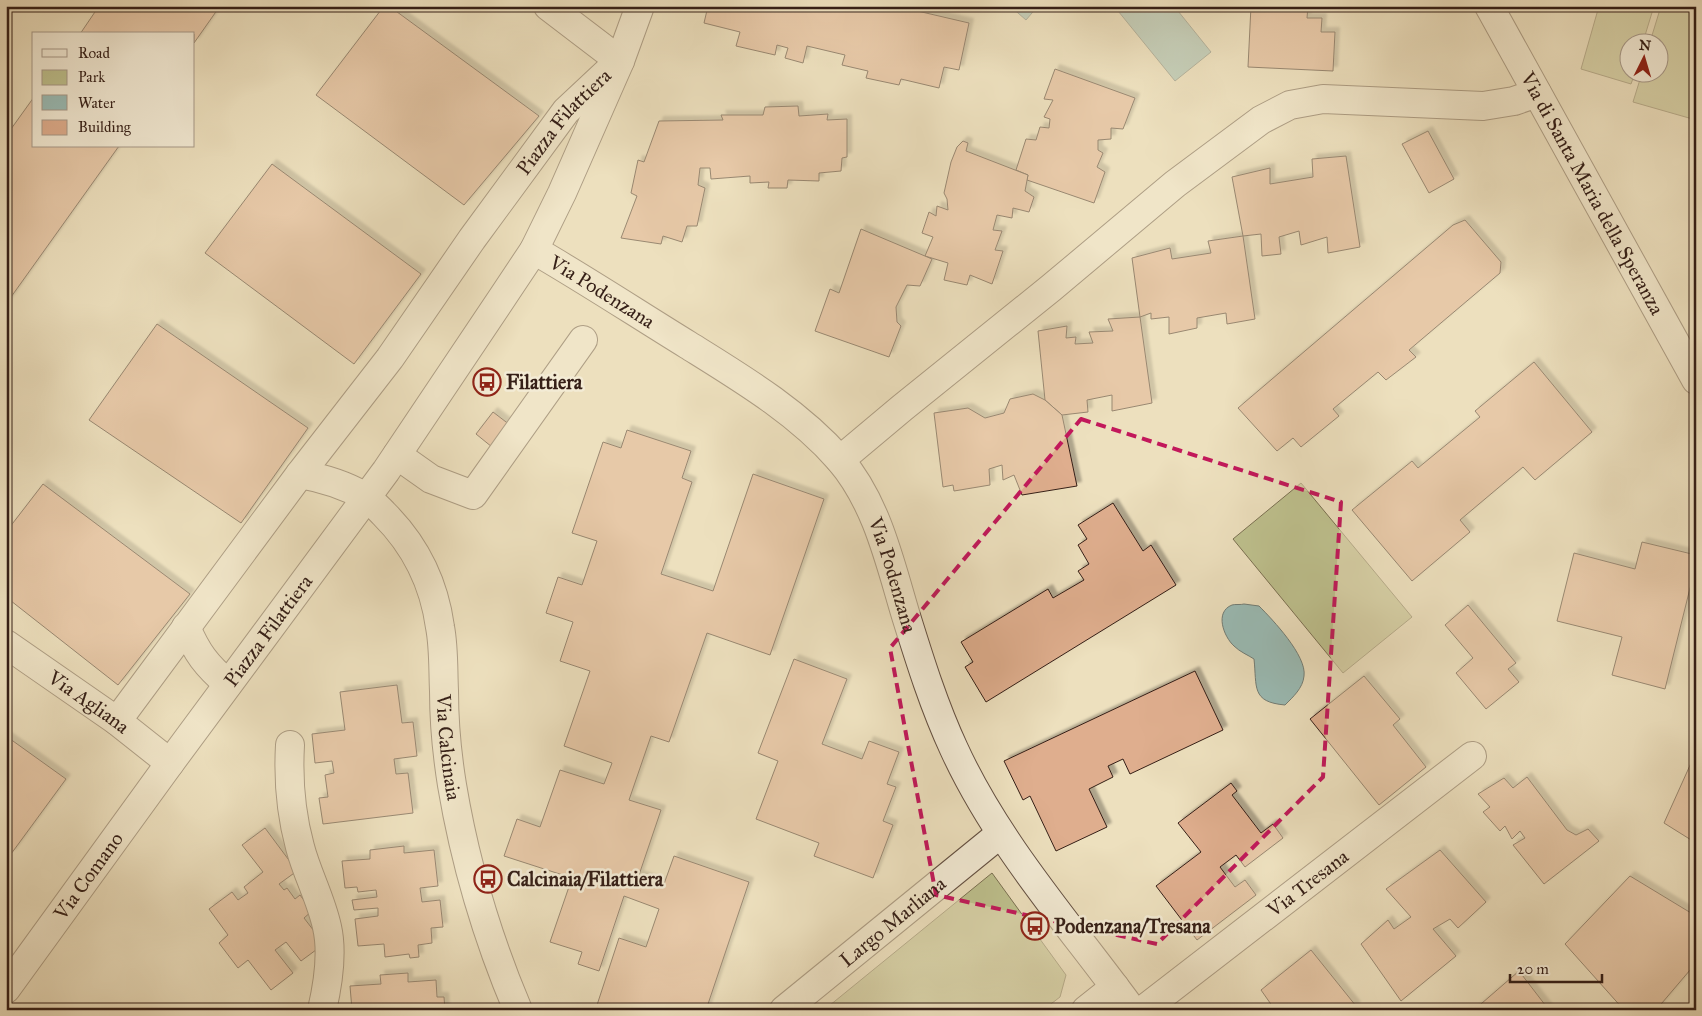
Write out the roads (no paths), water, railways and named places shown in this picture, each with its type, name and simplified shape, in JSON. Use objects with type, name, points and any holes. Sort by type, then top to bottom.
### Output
[{"type":"street","points":[[548,6],[620,61],[640,6]]},
{"type":"street","name":"Via di Santa Maria della Speranza","points":[[1489,6],[1696,380]]},
{"type":"street","name":"Piazza Filattiera","points":[[170,763],[397,455],[534,250],[580,155],[620,61]]},
{"type":"street","name":"Piazza Filattiera","points":[[117,721],[300,474],[390,358],[472,238],[566,111],[620,61]]},
{"type":"street","points":[[840,460],[1175,184],[1261,120],[1278,110],[1302,102],[1323,99],[1483,106],[1514,101],[1537,93]]},
{"type":"street","name":"Via Podenzana","points":[[534,250],[731,371],[796,419],[840,460],[851,475],[875,518],[934,700],[954,750],[1000,834],[1132,1010]]},
{"type":"street","points":[[397,455],[431,479],[473,495],[582,340]]},
{"type":"street","points":[[300,474],[332,482],[366,497]]},
{"type":"street","name":"Via Calcinaia","points":[[366,497],[400,530],[410,544],[427,576],[432,592],[440,628],[447,747],[459,824],[482,917],[505,981],[518,1010]]},
{"type":"street","points":[[186,627],[200,656],[228,684]]},
{"type":"street","name":"Via Agliana","points":[[6,644],[117,721],[170,763]]},
{"type":"street","points":[[290,745],[289,783],[300,847],[327,927],[329,948],[328,974],[322,1010]]},
{"type":"street","name":"Via Tresana","points":[[1143,1010],[1472,756]]},
{"type":"street","name":"Via Comano","points":[[6,988],[170,763]]},
{"type":"street","name":"Largo Marliana","points":[[784,1010],[1000,834]]},
{"type":"street","points":[[1086,1010],[1115,987]]},
{"type":"water","points":[[1010,6],[1038,6],[1026,20]]},
{"type":"water","points":[[1114,6],[1174,6],[1211,52],[1175,81]]},
{"type":"water","points":[[1232,605],[1259,606],[1288,639],[1304,668],[1302,684],[1285,705],[1274,703],[1261,697],[1256,685],[1254,659],[1234,646],[1224,631],[1223,613]]},
{"type":"place","name":"Filattiera","points":[[487,382]]},
{"type":"place","name":"Calcinaia/Filattiera","points":[[488,879]]},
{"type":"place","name":"Podenzana/Tresana","points":[[1035,926]]}]
